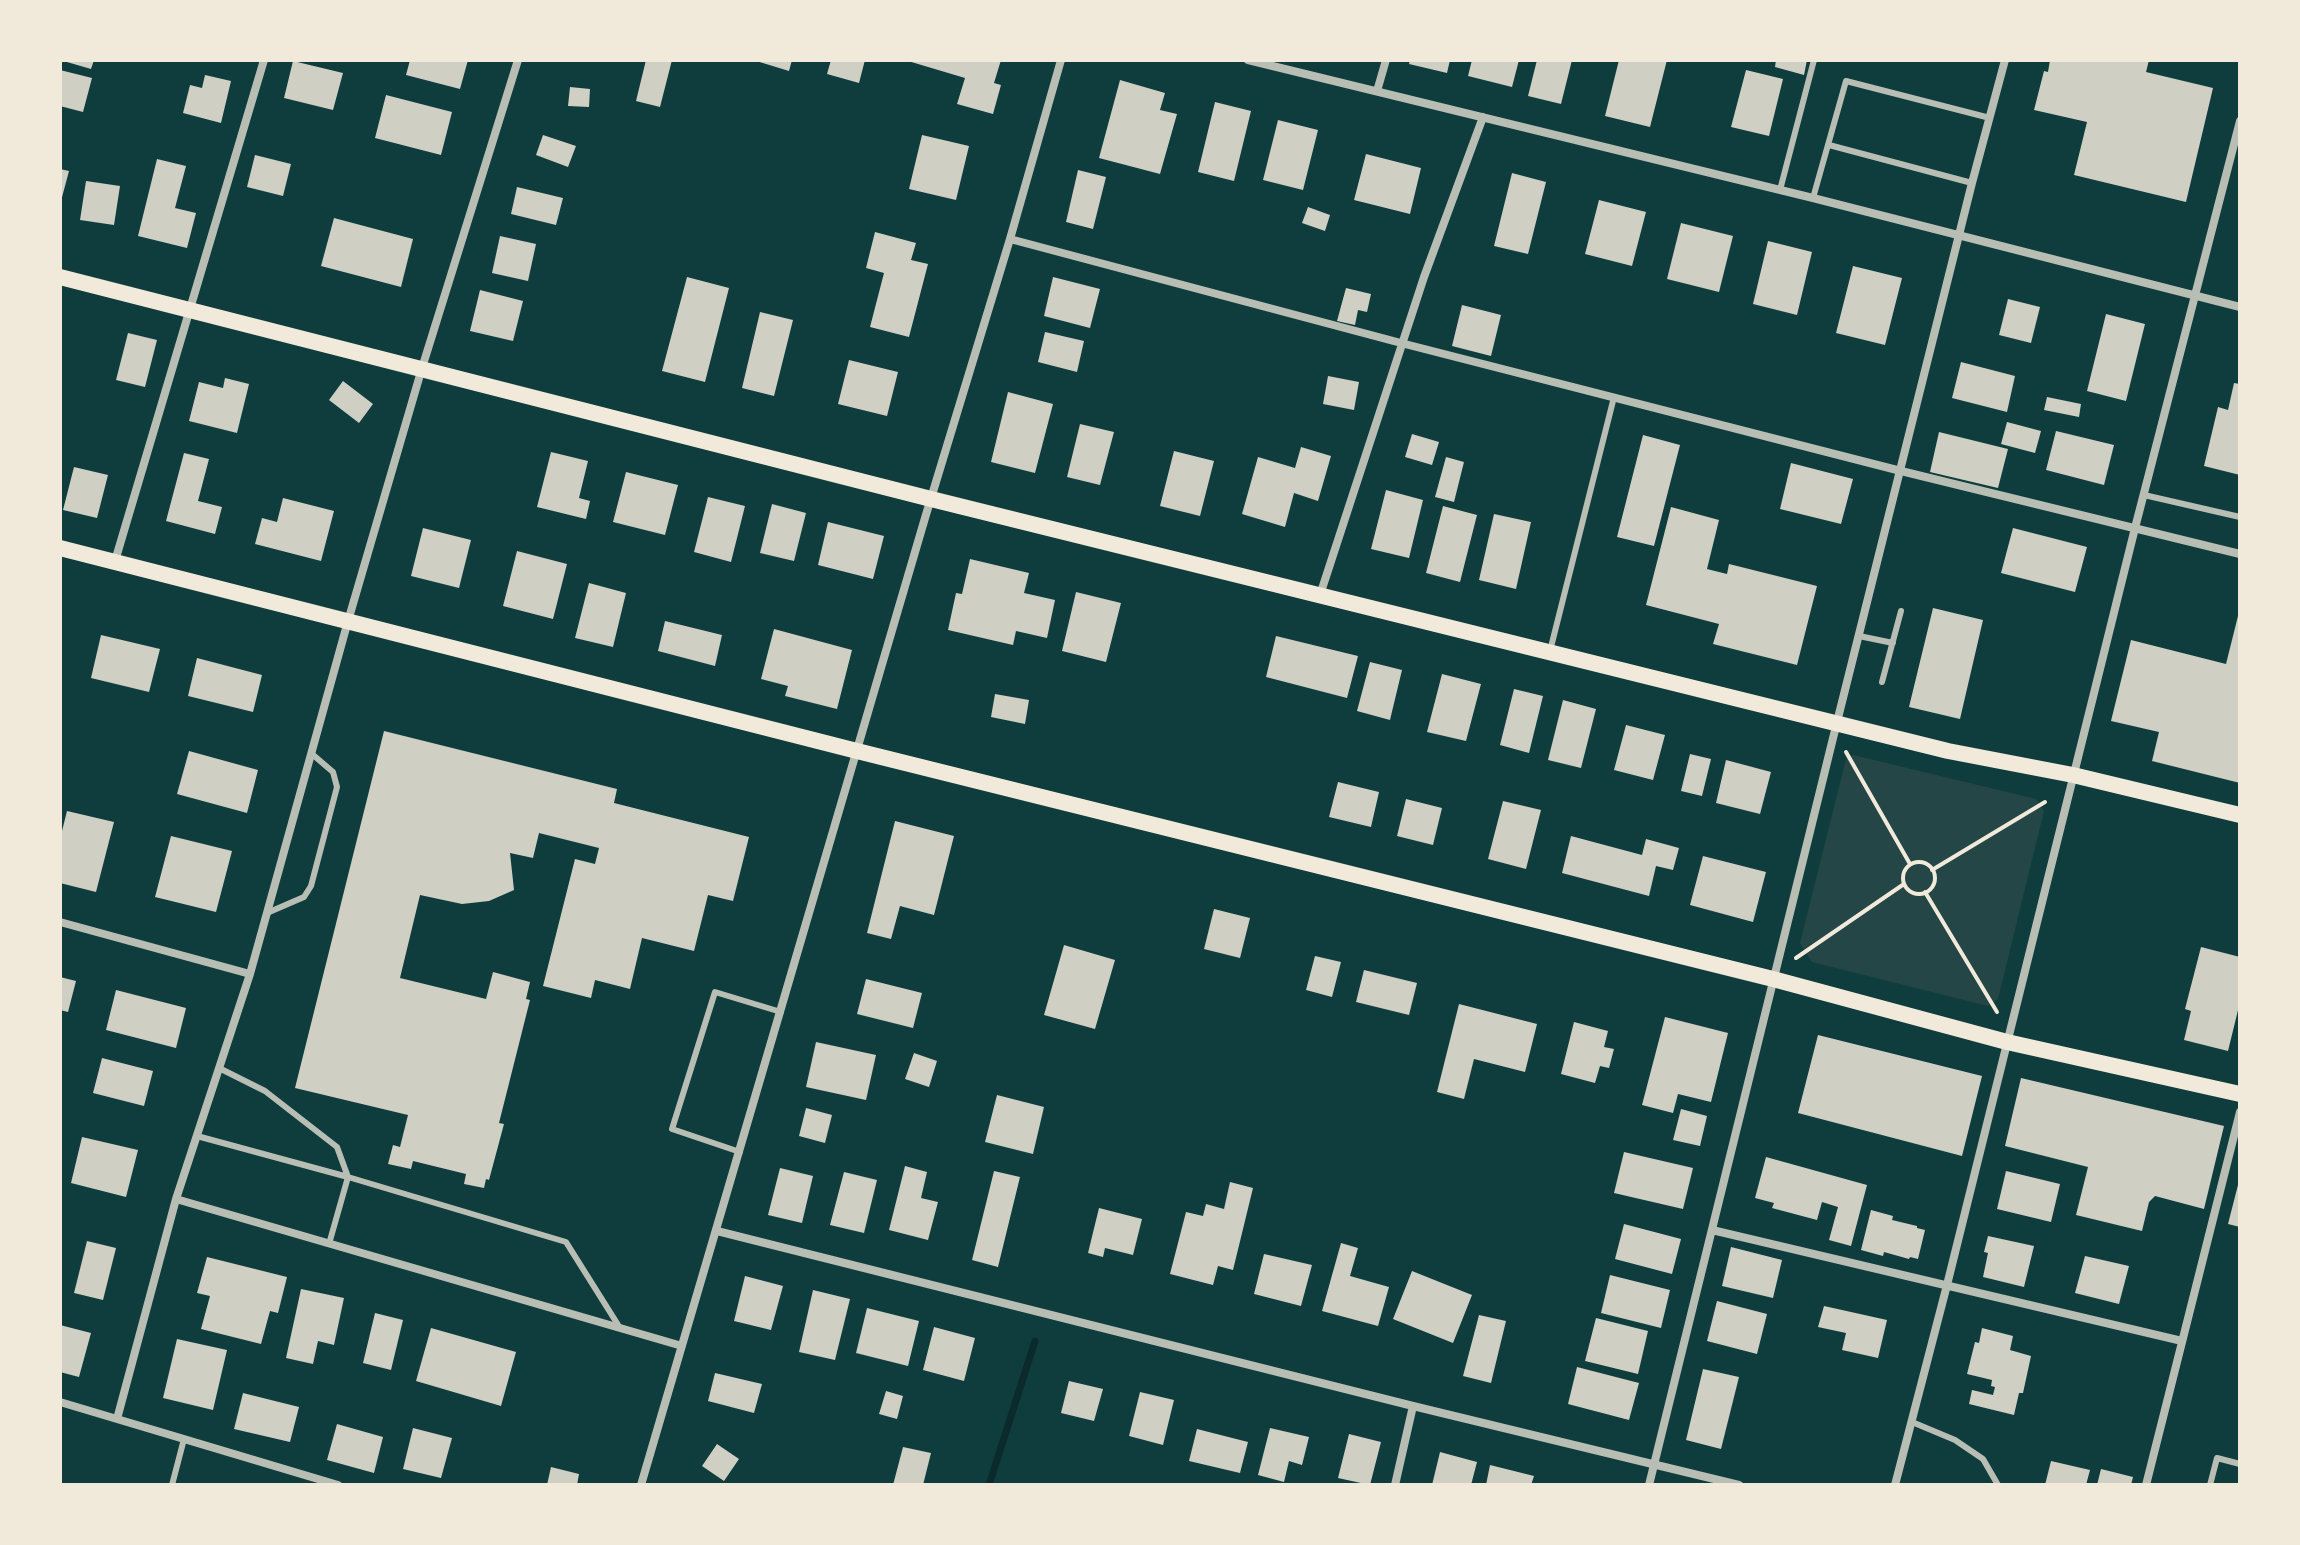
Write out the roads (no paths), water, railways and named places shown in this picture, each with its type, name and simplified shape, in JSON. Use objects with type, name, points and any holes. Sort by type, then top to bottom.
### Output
[{"type":"main road","points":[[60,277],[931,499],[1973,757],[2073,775],[2240,815]]},
{"type":"main road","points":[[60,548],[1773,979],[2007,1042],[2240,1094]]},
{"type":"street","points":[[115,561],[264,60]]},
{"type":"street","points":[[117,1419],[176,1199],[250,974],[422,368],[518,60]]},
{"type":"street","points":[[641,1485],[1061,60]]},
{"type":"street","points":[[1248,60],[1813,198],[2240,307]]},
{"type":"street","points":[[1377,91],[1386,60]]},
{"type":"street","points":[[1649,1485],[1837,722],[2005,60]]},
{"type":"street","points":[[1320,595],[1401,343],[1483,117]]},
{"type":"street","points":[[1895,1485],[2240,121]]},
{"type":"street","points":[[1010,239],[1401,343],[2240,554]]},
{"type":"street","points":[[60,922],[250,974]]},
{"type":"street","points":[[2146,1485],[2240,1112]]},
{"type":"street","points":[[176,1199],[682,1346]]},
{"type":"street","points":[[1712,1230],[2182,1341]]},
{"type":"street","points":[[717,1231],[1739,1485]]},
{"type":"street","points":[[60,1402],[338,1485]]},
{"type":"street","points":[[1395,1485],[1413,1406]]},
{"type":"lane","points":[[1780,190],[1814,60]]},
{"type":"lane","points":[[1813,198],[1846,81],[1990,118]]},
{"type":"lane","points":[[1829,145],[1972,183]]},
{"type":"lane","points":[[1550,651],[1614,397]]},
{"type":"lane","points":[[2144,495],[2240,517]]},
{"type":"lane","points":[[1882,682],[1901,611]]},
{"type":"lane","points":[[1859,636],[1893,643]]},
{"type":"lane","points":[[267,913],[304,897],[311,886],[337,787],[333,772],[312,754]]},
{"type":"lane","points":[[740,1152],[672,1129],[715,992],[781,1012]]},
{"type":"lane","points":[[219,1068],[265,1091],[337,1147],[348,1177],[329,1244]]},
{"type":"lane","points":[[197,1136],[566,1242],[620,1328]]},
{"type":"lane","points":[[1912,1422],[1955,1440],[1983,1459],[1998,1485]]},
{"type":"lane","points":[[172,1485],[184,1439]]},
{"type":"lane","points":[[2210,1485],[2217,1458],[2240,1464]]},
{"type":"waterway","points":[[989,1485],[1035,1341]]}]
